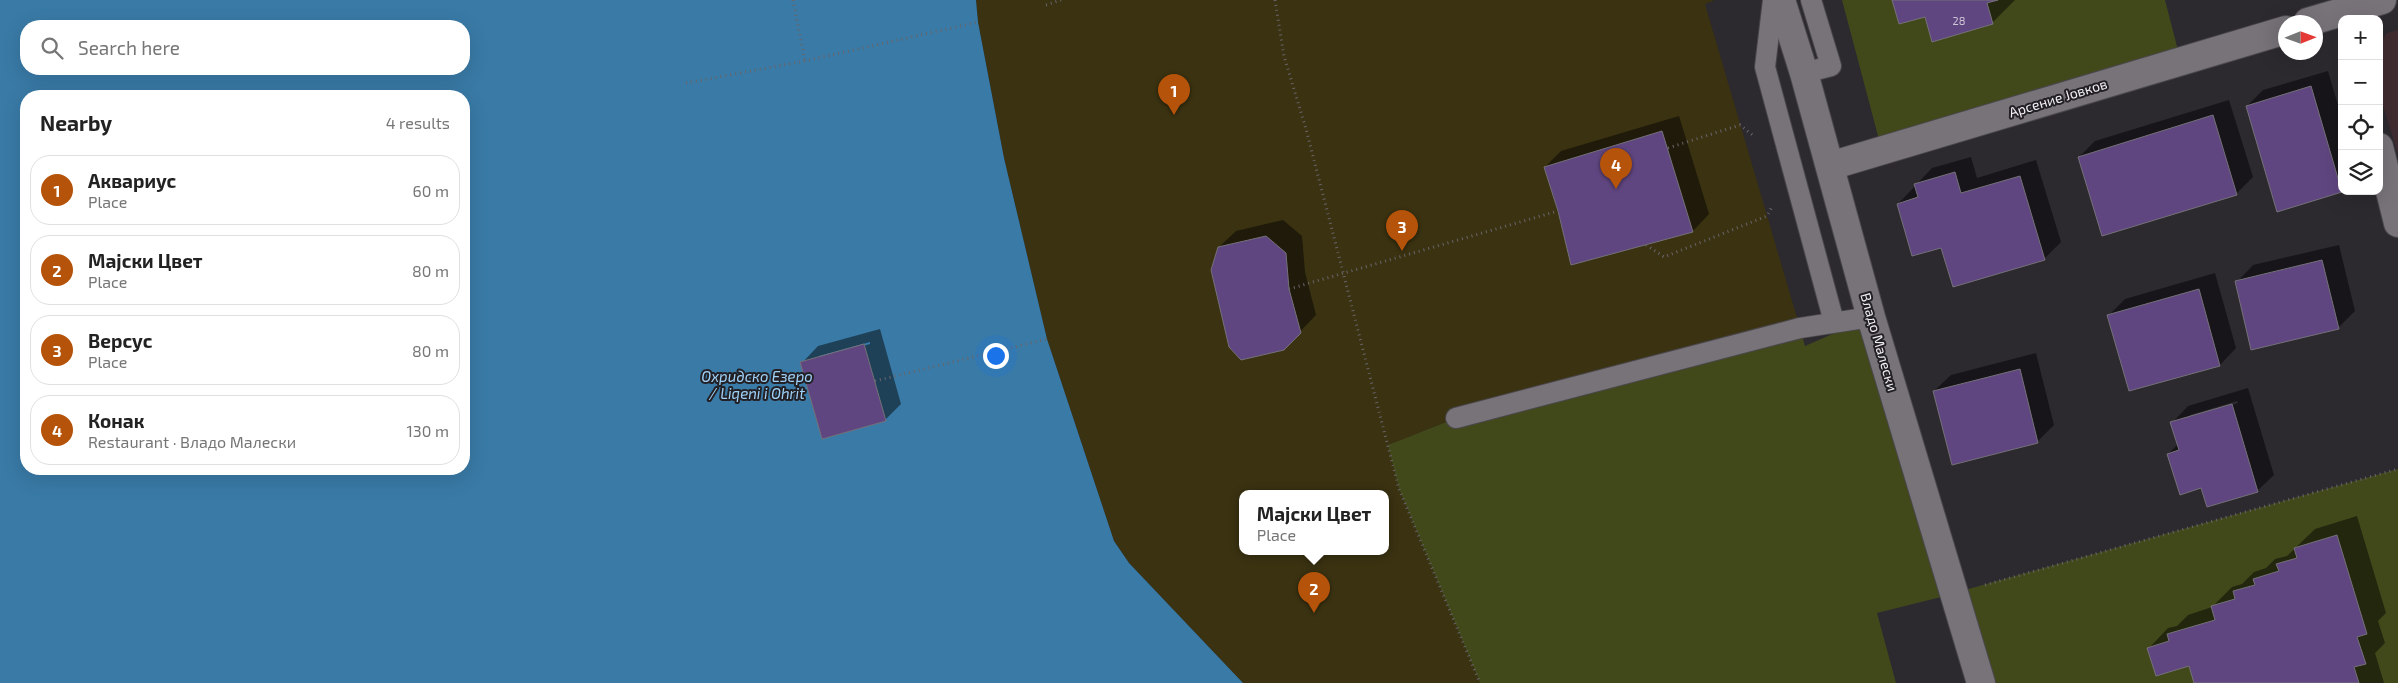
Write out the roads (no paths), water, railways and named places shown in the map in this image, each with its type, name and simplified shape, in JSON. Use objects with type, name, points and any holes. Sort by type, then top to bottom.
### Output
[{"type":"main road","name":"Владо Малески","points":[[1781,0],[1804,73],[1871,317],[1981,683]]},
{"type":"main road","points":[[2323,17],[2382,0]]},
{"type":"main road","name":"Арсение Јовков","points":[[1830,166],[2278,32]]},
{"type":"main road","points":[[2380,150],[2398,223]]},
{"type":"lane","points":[[1773,0],[1765,67],[1834,322]]},
{"type":"lane","points":[[1804,73],[1831,66],[1811,0]]},
{"type":"lane","points":[[1456,418],[1800,328],[1871,317]]},
{"type":"water","name":"Охридско Езеро / Liqeni i Ohrit","points":[[0,0],[976,0],[978,22],[1004,158],[1047,339],[1114,541],[1129,563],[1243,683],[0,683]]},
{"type":"place","name":"Аквариус","points":[[1174,115]]},
{"type":"place","name":"Конак","points":[[1616,189]]},
{"type":"place","name":"Версус","points":[[1402,251]]},
{"type":"place","name":"Мајски Цвет","points":[[1314,613]]}]
